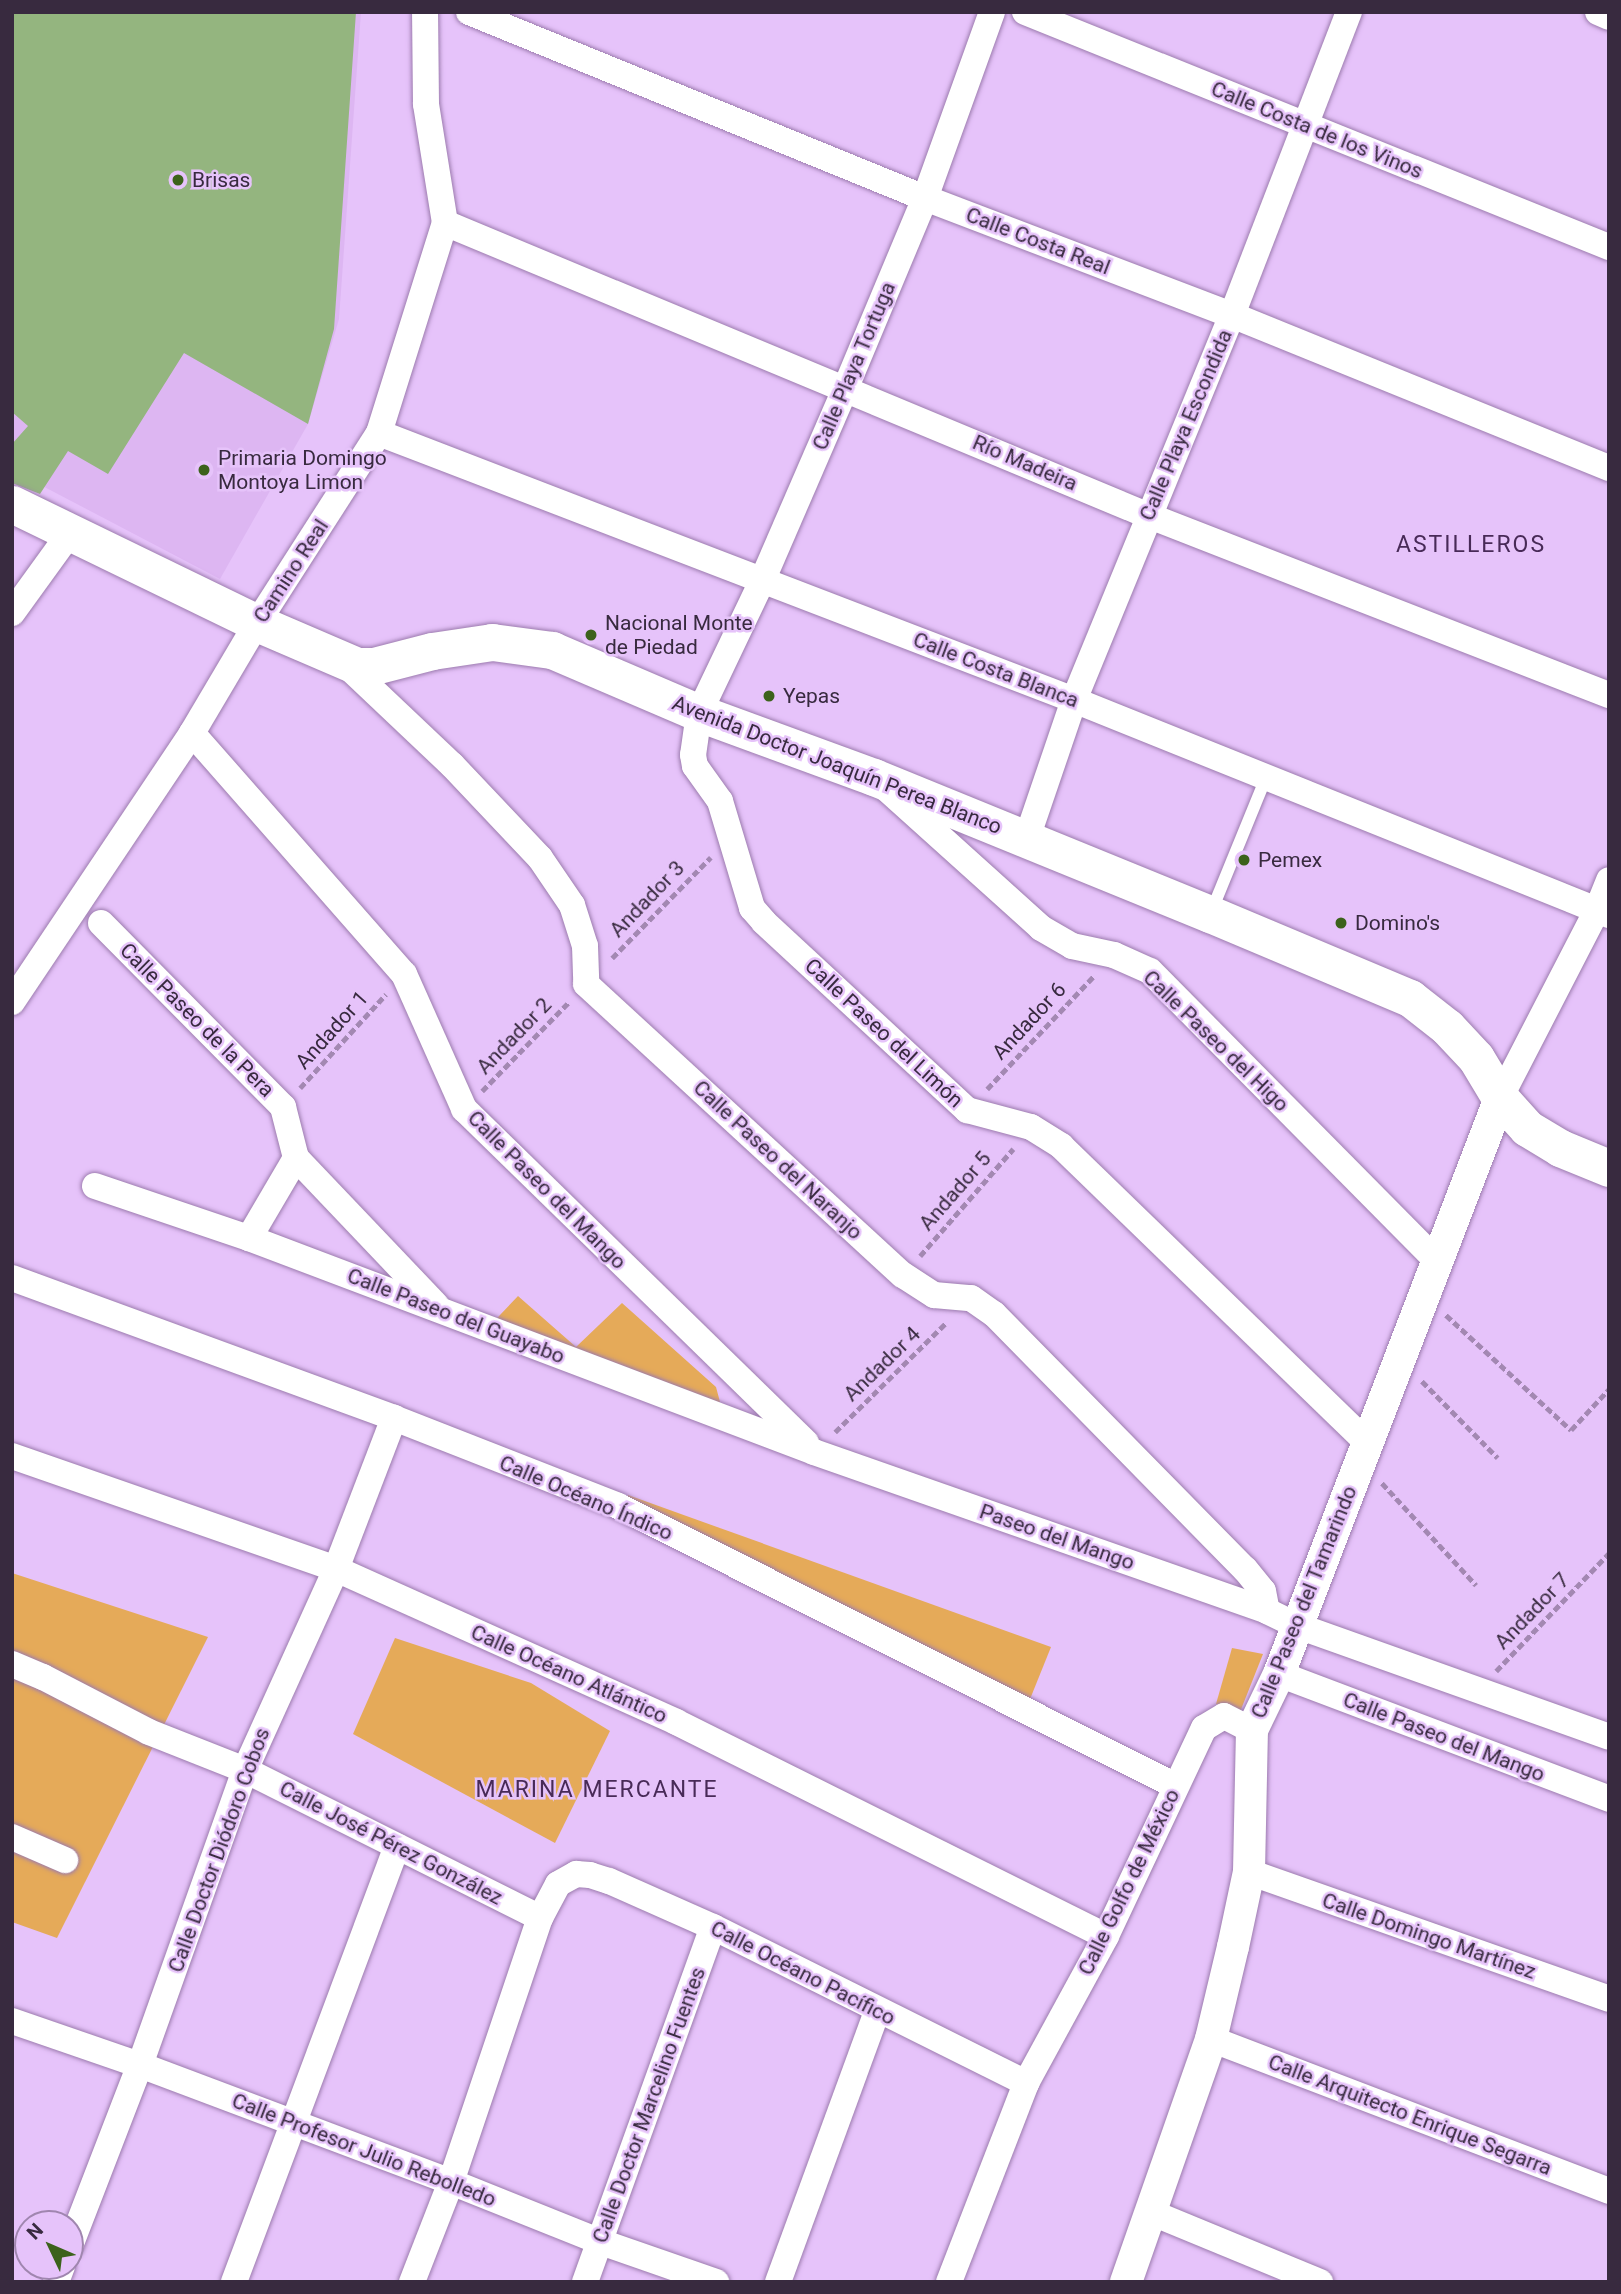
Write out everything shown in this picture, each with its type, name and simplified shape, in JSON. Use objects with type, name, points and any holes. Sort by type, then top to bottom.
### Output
[{"type":"main road","name":"Avenida Doctor Joaquín Perea Blanco","points":[[12,504],[72,530],[257,623],[342,661],[357,666],[374,666],[461,646],[492,642],[552,650],[699,713],[874,777],[1210,914],[1410,998],[1447,1027],[1476,1058],[1500,1098],[1527,1128],[1560,1148],[1609,1168]]},
{"type":"street","name":"Camino Real","points":[[12,1002],[192,733],[257,623],[379,433],[445,223],[426,104],[425,12]]},
{"type":"street","name":"Calle Costa Real","points":[[469,12],[925,198],[1232,316],[1609,468]]},
{"type":"street","name":"Calle Playa Tortuga","points":[[699,713],[763,579],[925,198],[992,12]]},
{"type":"street","name":"Calle Costa de los Vinos","points":[[1025,12],[1609,247]]},
{"type":"street","name":"Calle Playa Escondida","points":[[1027,838],[1074,700],[1147,514],[1232,316],[1349,12]]},
{"type":"street","points":[[1598,12],[1609,17]]},
{"type":"street","name":"Río Madeira","points":[[445,223],[1147,514],[1609,695]]},
{"type":"street","name":"Calle Costa Blanca","points":[[379,433],[1074,700],[1603,913]]},
{"type":"street","points":[[12,613],[72,530]]},
{"type":"street","points":[[342,661],[452,765],[540,858],[572,905],[585,946],[586,984]]},
{"type":"street","name":"Calle Paseo del Limón","points":[[699,713],[693,755],[695,766],[720,801],[752,908],[967,1110],[1031,1127],[1061,1146],[1364,1452]]},
{"type":"street","name":"Calle Paseo del Mango","points":[[192,733],[404,974],[464,1109],[814,1452]]},
{"type":"street","name":"Calle Paseo del Higo","points":[[874,777],[1041,928],[1072,946],[1114,955],[1150,971],[1437,1262]]},
{"type":"street","points":[[1500,1098],[1603,913],[1609,880]]},
{"type":"street","name":"Calle Paseo de la Pera","points":[[101,923],[283,1107],[296,1158],[443,1312]]},
{"type":"street","name":"Calle Paseo del Naranjo","points":[[586,984],[903,1275],[934,1295],[971,1298]]},
{"type":"street","name":"Calle Paseo del Tamarindo","points":[[1126,2282],[1211,2039],[1249,1872],[1252,1730],[1298,1626],[1500,1098]]},
{"type":"street","points":[[249,1238],[296,1158]]},
{"type":"street","name":"Calle Paseo del Guayabo","points":[[95,1186],[249,1238],[814,1452]]},
{"type":"street","name":"Calle Océano Índico","points":[[12,1278],[394,1418],[618,1506],[1176,1786]]},
{"type":"street","points":[[971,1298],[993,1314],[1245,1569],[1263,1591],[1267,1611]]},
{"type":"street","name":"Calle Doctor Diódoro Cobos","points":[[84,2210],[140,2065],[245,1770],[336,1569],[394,1418]]},
{"type":"street","name":"Paseo del Mango","points":[[814,1452],[1267,1611],[1298,1626]]},
{"type":"street","name":"Calle Océano Atlántico","points":[[12,1456],[336,1569],[676,1722],[1106,1936]]},
{"type":"street","points":[[1298,1626],[1609,1737]]},
{"type":"street","name":"Calle José Pérez González","points":[[12,1664],[43,1677],[149,1732],[245,1770],[540,1918]]},
{"type":"street","name":"Calle Paseo del Mango","points":[[1279,1674],[1609,1799]]},
{"type":"street","name":"Calle Golfo de México","points":[[949,2282],[1026,2083],[1106,1936],[1204,1728],[1224,1716],[1252,1730]]},
{"type":"street","points":[[12,1837],[65,1860]]},
{"type":"street","points":[[234,2282],[397,1847]]},
{"type":"street","name":"Calle Domingo Martínez","points":[[1249,1872],[1609,1999]]},
{"type":"street","name":"Calle Océano Pacífico","points":[[540,1918],[558,1884],[576,1874],[590,1874],[713,1927],[1026,2083]]},
{"type":"street","points":[[412,2282],[452,2182],[540,1918]]},
{"type":"street","name":"Calle Doctor Marcelino Fuentes","points":[[584,2282],[601,2242],[713,1927]]},
{"type":"street","points":[[778,2282],[877,2011]]},
{"type":"street","name":"Calle Profesor Julio Rebolledo","points":[[12,2021],[140,2065],[452,2182],[601,2242],[716,2282]]},
{"type":"street","name":"Calle Arquitecto Enrique Segarra","points":[[1211,2039],[1609,2192]]},
{"type":"street","points":[[1150,2212],[1308,2280]]},
{"type":"lane","points":[[1210,914],[1266,778]]},
{"type":"path","name":"Andador 3","points":[[586,984],[730,837]]},
{"type":"path","name":"Andador 6","points":[[967,1110],[1114,955]]},
{"type":"path","name":"Andador 1","points":[[283,1107],[404,974]]},
{"type":"path","name":"Andador 2","points":[[464,1109],[586,984]]},
{"type":"path","name":"Andador 5","points":[[903,1275],[1031,1127]]},
{"type":"path","points":[[1424,1295],[1570,1430],[1609,1390]]},
{"type":"path","name":"Andador 4","points":[[814,1452],[971,1298]]},
{"type":"path","points":[[1400,1359],[1498,1458]]},
{"type":"path","points":[[1364,1452],[1476,1585]]},
{"type":"path","name":"Andador 7","points":[[1478,1690],[1609,1553]]},
{"type":"shaded area","name":"Brisas","points":[[12,12],[361,12],[339,319],[308,424],[220,579],[12,470]]},
{"type":"shaded area","points":[[518,1296],[576,1347],[622,1303],[716,1387],[720,1402],[681,1410],[480,1336]]},
{"type":"shaded area","points":[[628,1495],[1051,1647],[1022,1719],[620,1520]]},
{"type":"shaded area","points":[[12,1573],[208,1637],[57,1938],[12,1922]]},
{"type":"shaded area","points":[[395,1638],[531,1683],[610,1731],[555,1843],[353,1734]]},
{"type":"shaded area","points":[[1232,1648],[1263,1654],[1240,1712],[1216,1704]]},
{"type":"building","name":"Brisas","points":[[12,12],[356,12],[334,329],[308,424],[184,353],[108,474],[68,451],[40,494],[12,483],[12,444],[28,426],[12,412]]},
{"type":"place","name":"Brisas","points":[[178,180]]},
{"type":"place","name":"Primaria Domingo Montoya Limon","points":[[204,470]]},
{"type":"place","name":"Nacional Monte de Piedad","points":[[591,635]]},
{"type":"place","name":"Yepas","points":[[769,696]]},
{"type":"place","name":"Pemex","points":[[1244,860]]},
{"type":"place","name":"Domino's","points":[[1341,923]]},
{"type":"district","name":"ASTILLEROS","points":[[1471,545]]},
{"type":"district","name":"MARINA MERCANTE","points":[[597,1790]]}]
